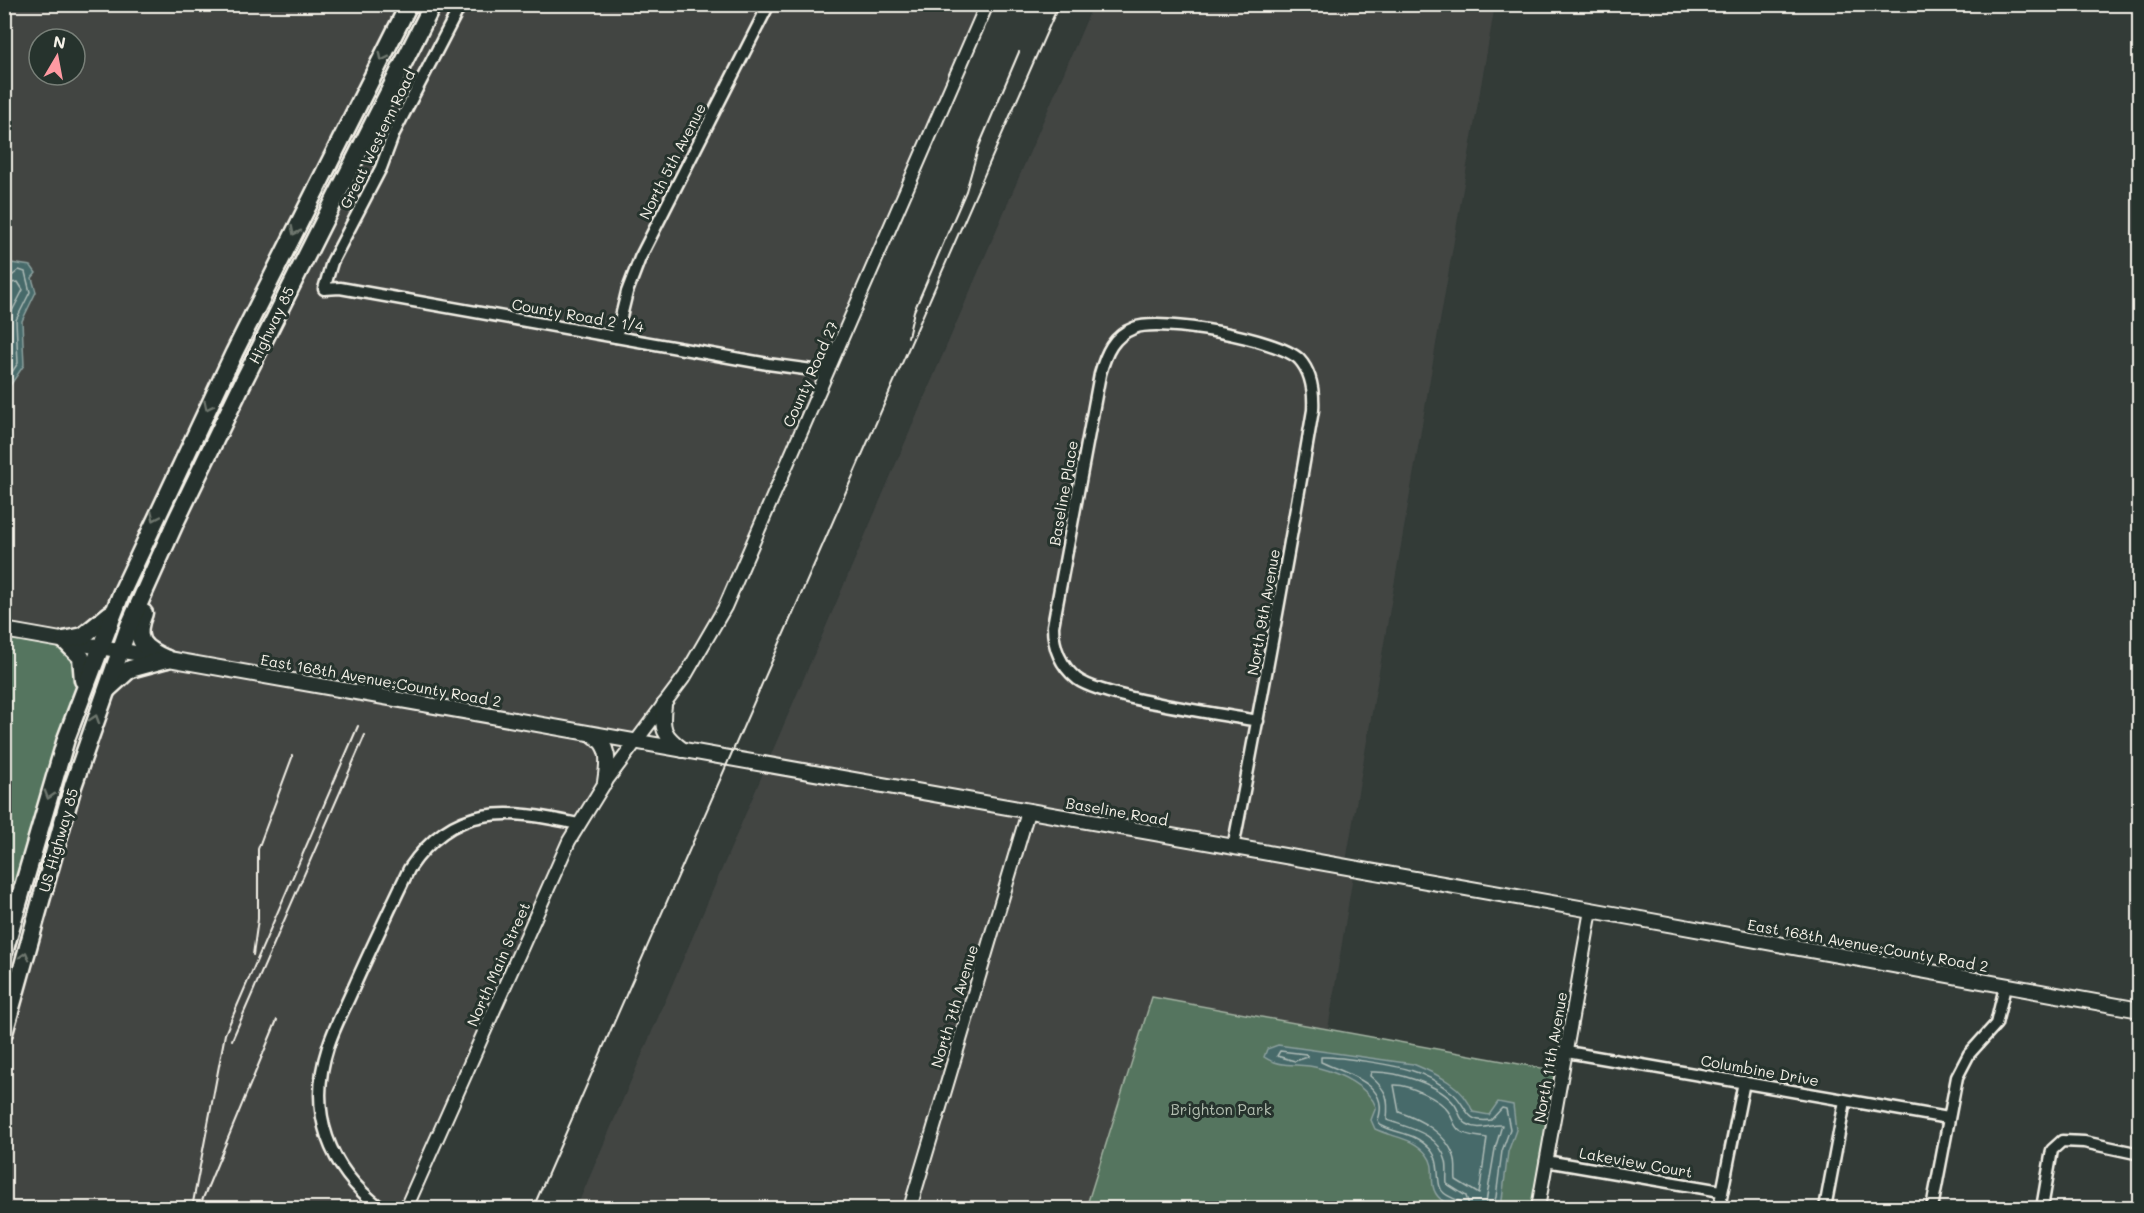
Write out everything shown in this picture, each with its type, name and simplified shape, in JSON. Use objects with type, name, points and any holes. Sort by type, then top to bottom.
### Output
[{"type":"highway","name":"Highway 85","points":[[99,647],[180,464],[409,4]]},
{"type":"highway","name":"Highway 85","points":[[120,651],[176,520],[433,4]]},
{"type":"highway","points":[[151,582],[148,603],[138,632],[146,647],[167,659]]},
{"type":"highway","points":[[64,640],[79,638],[90,632],[115,609]]},
{"type":"highway","points":[[64,640],[78,652],[83,662],[80,698]]},
{"type":"highway","name":"US Highway 85","points":[[4,952],[44,810],[99,647]]},
{"type":"highway","name":"US Highway 85","points":[[4,1033],[64,816],[120,651]]},
{"type":"highway","points":[[104,694],[130,669],[167,659]]},
{"type":"main road","name":"East 168th Avenue;County Road 2","points":[[4,630],[637,742]]},
{"type":"main road","points":[[664,705],[662,724],[666,735],[685,751]]},
{"type":"main road","points":[[591,734],[603,742],[609,759],[605,782]]},
{"type":"main road","name":"Baseline Road","points":[[637,742],[1591,910]]},
{"type":"main road","name":"East 168th Avenue;County Road 2","points":[[1591,910],[2139,1010]]},
{"type":"street","name":"Great Western Road","points":[[324,289],[332,262],[381,168],[394,133],[462,4]]},
{"type":"street","name":"North 5th Avenue","points":[[616,337],[627,292],[640,258],[769,4]]},
{"type":"street","name":"County Road 27","points":[[637,742],[704,647],[725,607],[987,4]]},
{"type":"street","name":"County Road 2 1/4","points":[[324,289],[340,288],[827,372]]},
{"type":"street","name":"Baseline Place","points":[[1258,721],[1090,687],[1078,680],[1062,664],[1056,650],[1053,626],[1100,374],[1107,351],[1115,341],[1135,328],[1149,323],[1251,339],[1270,343],[1290,352],[1300,360],[1311,380]]},
{"type":"street","name":"North 9th Avenue","points":[[1233,848],[1313,410],[1311,380]]},
{"type":"street","name":"North Main Street","points":[[406,1209],[578,824],[605,782],[637,742]]},
{"type":"street","points":[[381,1209],[350,1180],[336,1160],[323,1123],[321,1082],[328,1045],[409,869],[429,844],[454,826],[476,817],[519,812],[578,824]]},
{"type":"street","name":"North 7th Avenue","points":[[910,1209],[1028,812]]},
{"type":"street","name":"North 11th Avenue","points":[[1538,1209],[1591,910]]},
{"type":"street","points":[[1932,1209],[1948,1118],[1960,1068],[1996,1024],[2005,987]]},
{"type":"street","name":"Columbine Drive","points":[[1567,1052],[1948,1118]]},
{"type":"street","points":[[1719,1209],[1744,1082]]},
{"type":"street","points":[[1825,1209],[1845,1101]]},
{"type":"street","points":[[2042,1209],[2052,1150],[2062,1141],[2084,1142],[2139,1154]]},
{"type":"street","name":"Lakeview Court","points":[[1546,1161],[1721,1191]]},
{"type":"shaded area","points":[[4,5],[409,5],[115,609],[83,636],[5,630]]},
{"type":"shaded area","points":[[433,5],[987,5],[725,607],[637,742],[593,735],[609,759],[406,1208],[5,1208],[5,1033],[103,695],[130,669],[141,640],[151,582]]},
{"type":"shaded area","points":[[1093,5],[1495,5],[1345,867],[1354,869],[1328,1029],[1152,997],[1086,1208],[610,1208],[578,1204]]},
{"type":"green space","points":[[5,630],[64,640],[84,667],[5,952]]},
{"type":"green space","name":"Brighton Park","points":[[1152,997],[1563,1072],[1538,1208],[1086,1208]]},
{"type":"water","points":[[11,263],[31,266],[36,273],[32,278],[36,292],[22,321],[24,365],[5,393],[5,271],[11,270]]},
{"type":"water","points":[[1278,1045],[1413,1064],[1449,1082],[1463,1095],[1473,1112],[1489,1115],[1498,1102],[1513,1105],[1516,1130],[1508,1152],[1502,1200],[1497,1208],[1460,1207],[1442,1201],[1433,1186],[1431,1162],[1422,1149],[1409,1141],[1375,1129],[1371,1120],[1376,1107],[1367,1093],[1344,1077],[1327,1070],[1312,1066],[1277,1063],[1264,1057],[1267,1049]]},
{"type":"railway","points":[[533,1208],[1059,4]]},
{"type":"railway","points":[[908,337],[914,311],[966,191],[979,146],[1019,52]]},
{"type":"railway","points":[[192,1208],[225,1034],[358,726]]},
{"type":"railway","points":[[232,1040],[365,735]]},
{"type":"railway","points":[[253,955],[258,919],[258,849],[293,755]]},
{"type":"railway","points":[[199,1208],[277,1020]]}]
